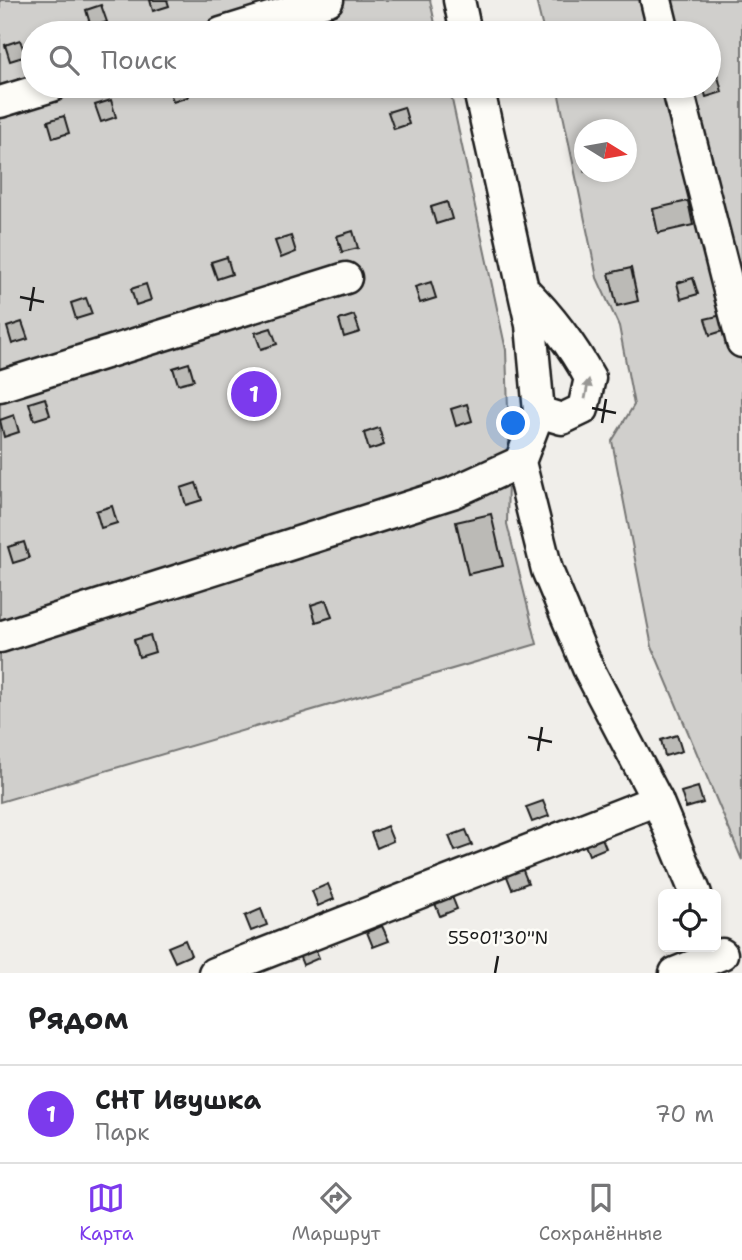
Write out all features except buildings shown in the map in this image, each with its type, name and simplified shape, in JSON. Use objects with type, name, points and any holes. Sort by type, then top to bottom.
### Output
[{"type":"street","points":[[260,21],[328,0]]},
{"type":"street","points":[[459,0],[463,21]]},
{"type":"street","points":[[656,0],[661,21]]},
{"type":"street","points":[[0,102],[21,96]]},
{"type":"street","points":[[481,98],[531,325],[539,412],[520,462],[547,570],[589,668],[657,800],[694,889]]},
{"type":"street","points":[[680,98],[742,342]]},
{"type":"street","points":[[0,386],[346,278]]},
{"type":"street","points":[[524,290],[550,316],[573,347],[590,378],[583,409],[562,419],[539,412]]},
{"type":"street","points":[[0,637],[452,492],[520,462]]},
{"type":"street","points":[[214,973],[657,800]]},
{"type":"street","points":[[674,973],[722,956]]},
{"type":"shaded area","points":[[0,0],[430,0],[434,21],[21,21],[21,98],[452,98],[506,350],[509,438],[507,524],[537,644],[0,802]]},
{"type":"shaded area","points":[[536,0],[742,0],[742,860],[652,647],[612,441],[634,405],[619,326],[597,278],[577,182],[637,182],[637,119],[574,119],[574,168],[560,98],[721,98],[721,21],[541,21]]},
{"type":"place","name":"СНТ Ивушка","points":[[254,394]]}]
